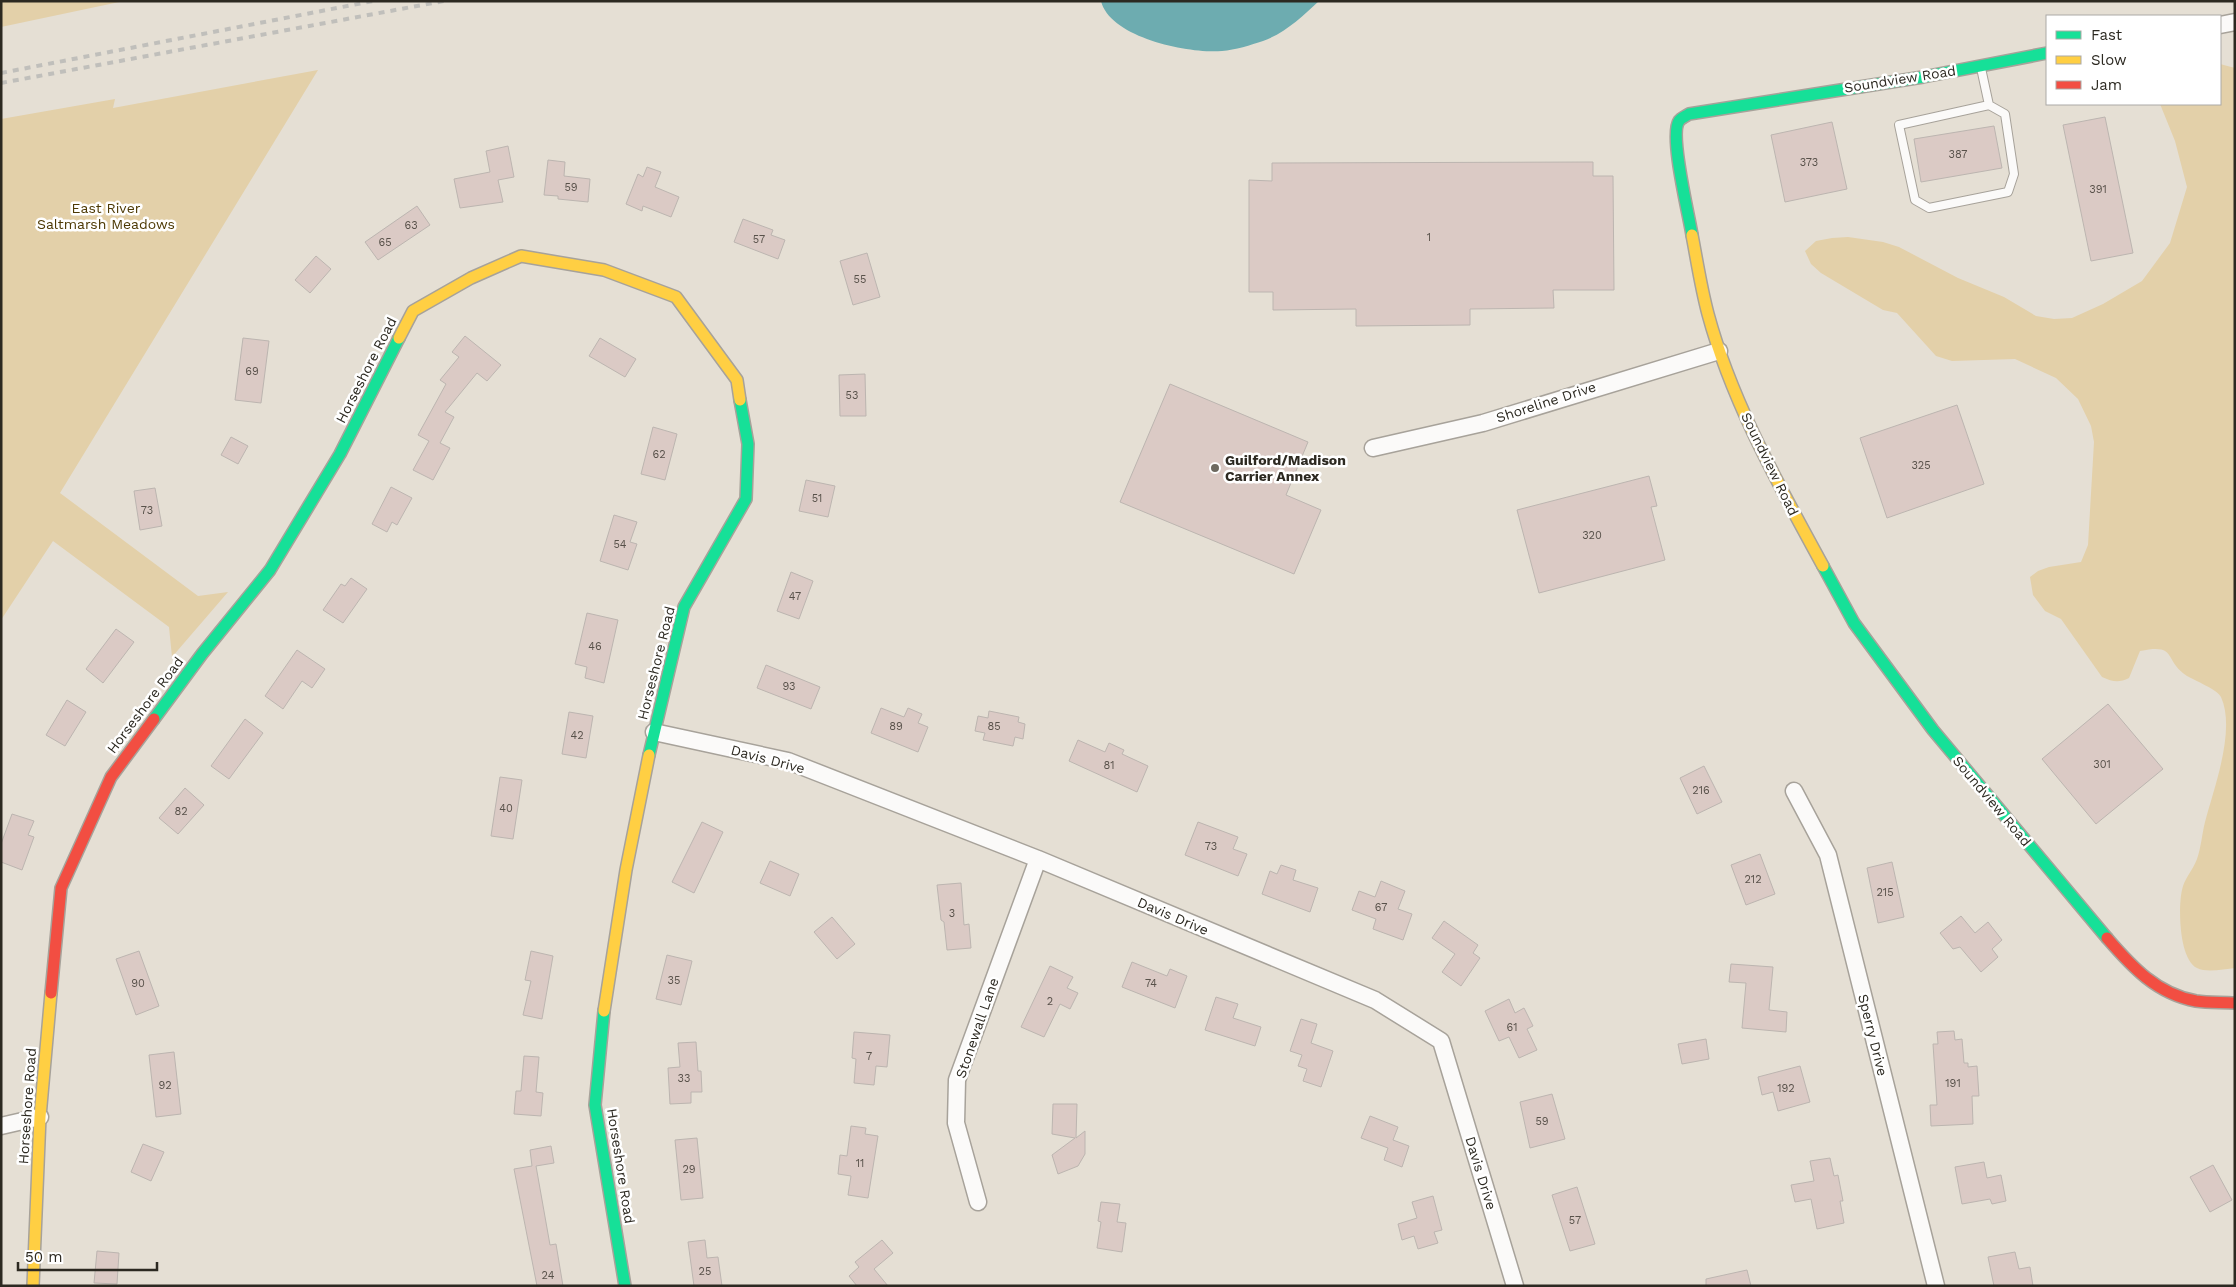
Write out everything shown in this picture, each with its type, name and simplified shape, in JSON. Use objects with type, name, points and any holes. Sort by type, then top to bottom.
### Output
[{"type":"street","points":[[2221,25],[2235,22]]},
{"type":"street","name":"Soundview Road","points":[[2046,53],[1981,66],[1697,112],[1684,116],[1676,132],[1681,187],[1707,312],[1735,393],[1777,482],[1854,623],[1933,730],[2130,965],[2159,989],[2196,1001],[2235,1003]]},
{"type":"street","name":"Horseshore Road","points":[[34,1286],[40,1117],[61,888],[111,776],[202,654],[270,570],[340,454],[413,311],[471,278],[521,256],[604,270],[676,297],[738,380],[748,444],[746,499],[684,607],[654,732],[626,870],[603,1016],[596,1105],[626,1286]]},
{"type":"street","name":"Shoreline Drive","points":[[1373,448],[1483,423],[1719,351]]},
{"type":"street","name":"Davis Drive","points":[[654,732],[788,761],[1038,859],[1375,1000],[1441,1041],[1515,1286]]},
{"type":"street","name":"Sperry Drive","points":[[1794,791],[1828,855],[1936,1286]]},
{"type":"street","name":"Stonewall Lane","points":[[978,1202],[956,1123],[957,1080],[1038,859]]},
{"type":"street","points":[[1,1126],[40,1117]]},
{"type":"lane","points":[[1981,66],[1989,105],[2005,114],[2014,174],[2008,192],[1929,208],[1915,200],[1899,125],[1989,105]]},
{"type":"green space","points":[[1,1],[124,1],[1,27]]},
{"type":"green space","points":[[2221,64],[2235,68],[2235,968],[2211,970],[2197,968],[2191,963],[2183,944],[2180,909],[2183,886],[2198,855],[2222,759],[2226,726],[2225,710],[2221,697],[2211,688],[2187,676],[2175,664],[2169,654],[2160,649],[2140,651],[2129,678],[2116,681],[2102,677],[2061,619],[2045,611],[2033,595],[2030,577],[2038,571],[2049,567],[2081,562],[2088,545],[2094,442],[2091,426],[2078,399],[2056,378],[2015,359],[1952,361],[1936,356],[1897,313],[1883,310],[1821,273],[1811,264],[1805,251],[1816,241],[1832,238],[1848,237],[1883,242],[1899,247],[1958,278],[2004,297],[2036,316],[2054,319],[2072,318],[2103,304],[2142,281],[2170,243],[2187,187],[2175,141],[2160,105],[2221,105]]},
{"type":"green space","name":"East River Saltmarsh Meadows","points":[[318,70],[60,493],[198,596],[228,592],[172,657],[169,627],[53,541],[1,620],[1,119],[115,99],[113,108]]},
{"type":"water","points":[[1101,1],[1319,1],[1293,24],[1271,38],[1238,48],[1208,51],[1172,46],[1135,34],[1119,25],[1107,14]]},
{"type":"building","points":[[2105,117],[2133,253],[2091,261],[2063,125]]},
{"type":"building","points":[[1832,122],[1847,189],[1785,202],[1771,135]]},
{"type":"building","points":[[1994,126],[2002,168],[1921,182],[1914,139]]},
{"type":"building","points":[[508,146],[514,177],[498,180],[503,202],[460,208],[454,179],[490,172],[486,151]]},
{"type":"building","points":[[548,160],[565,162],[564,176],[590,179],[588,202],[558,199],[558,196],[544,195]]},
{"type":"building","points":[[1593,162],[1593,176],[1613,176],[1614,290],[1553,290],[1554,308],[1470,309],[1470,325],[1356,326],[1356,309],[1273,310],[1273,292],[1249,292],[1249,180],[1272,181],[1272,163]]},
{"type":"building","points":[[647,167],[661,172],[655,187],[679,197],[671,217],[643,206],[642,211],[626,204],[638,174],[643,177]]},
{"type":"building","points":[[417,206],[430,225],[378,260],[365,242]]},
{"type":"building","points":[[743,219],[773,230],[771,235],[785,240],[778,259],[734,242]]},
{"type":"building","points":[[867,253],[880,297],[853,305],[840,261]]},
{"type":"building","points":[[316,256],[331,269],[310,293],[295,280]]},
{"type":"building","points":[[465,336],[501,365],[487,381],[477,373],[445,412],[454,417],[440,443],[450,448],[433,480],[413,470],[429,441],[418,435],[446,384],[440,380],[459,357],[452,352]]},
{"type":"building","points":[[243,338],[269,341],[261,403],[235,400]]},
{"type":"building","points":[[600,338],[636,359],[625,377],[589,356]]},
{"type":"building","points":[[865,374],[866,416],[840,416],[839,375]]},
{"type":"building","name":"Guilford/Madison Carrier Annex","points":[[1170,384],[1308,442],[1286,495],[1321,510],[1294,574],[1120,502]]},
{"type":"building","points":[[1957,405],[1984,484],[1887,518],[1860,438]]},
{"type":"building","points":[[653,427],[677,434],[665,480],[641,474]]},
{"type":"building","points":[[231,437],[248,446],[238,464],[221,455]]},
{"type":"building","points":[[1649,476],[1657,506],[1651,507],[1665,560],[1539,593],[1517,510]]},
{"type":"building","points":[[806,480],[835,486],[828,517],[799,511]]},
{"type":"building","points":[[391,487],[412,498],[397,525],[392,522],[387,532],[372,524]]},
{"type":"building","points":[[155,488],[162,526],[140,530],[134,491]]},
{"type":"building","points":[[614,515],[637,522],[630,542],[637,544],[628,570],[600,561]]},
{"type":"building","points":[[791,572],[813,581],[799,619],[777,611]]},
{"type":"building","points":[[351,578],[367,589],[343,623],[323,610],[341,584],[345,586]]},
{"type":"building","points":[[587,613],[618,620],[604,683],[585,678],[587,667],[575,664]]},
{"type":"building","points":[[116,629],[134,642],[103,683],[86,669]]},
{"type":"building","points":[[297,650],[325,669],[312,688],[302,681],[283,709],[265,696]]},
{"type":"building","points":[[766,665],[820,687],[811,709],[757,688]]},
{"type":"building","points":[[67,700],[86,712],[65,746],[46,735]]},
{"type":"building","points":[[2108,704],[2163,769],[2096,824],[2042,759]]},
{"type":"building","points":[[881,708],[904,717],[908,708],[922,714],[918,723],[928,727],[918,752],[871,733]]},
{"type":"building","points":[[989,711],[1019,717],[1018,722],[1025,724],[1023,739],[1015,737],[1013,746],[983,740],[985,733],[975,731],[978,716],[988,718]]},
{"type":"building","points":[[569,712],[593,716],[586,758],[562,754]]},
{"type":"building","points":[[245,719],[263,733],[229,779],[211,766]]},
{"type":"building","points":[[1078,740],[1105,752],[1109,743],[1124,750],[1122,754],[1148,766],[1137,792],[1069,761]]},
{"type":"building","points":[[1704,766],[1722,802],[1697,814],[1680,778]]},
{"type":"building","points":[[500,777],[522,780],[513,839],[491,836]]},
{"type":"building","points":[[185,788],[204,805],[178,834],[159,818]]},
{"type":"building","points":[[12,814],[34,821],[28,835],[34,837],[22,870],[1,862],[1,844]]},
{"type":"building","points":[[702,822],[723,832],[694,893],[672,882]]},
{"type":"building","points":[[1198,822],[1238,837],[1233,849],[1247,854],[1238,876],[1185,855]]},
{"type":"building","points":[[1760,854],[1775,894],[1746,905],[1731,865]]},
{"type":"building","points":[[770,861],[799,874],[790,896],[760,883]]},
{"type":"building","points":[[1892,862],[1904,917],[1878,923],[1867,868]]},
{"type":"building","points":[[1281,865],[1296,870],[1293,880],[1318,888],[1310,912],[1262,894],[1270,871],[1277,874]]},
{"type":"building","points":[[1381,881],[1405,891],[1398,909],[1412,914],[1403,940],[1373,929],[1376,919],[1352,910],[1359,891],[1375,897]]},
{"type":"building","points":[[961,883],[964,925],[969,924],[971,948],[947,950],[937,885]]},
{"type":"building","points":[[1961,916],[1975,933],[1988,922],[2002,940],[1992,949],[1998,957],[1981,972],[1960,947],[1953,949],[1940,933]]},
{"type":"building","points":[[832,917],[855,944],[837,959],[814,932]]},
{"type":"building","points":[[1444,921],[1478,945],[1473,953],[1480,958],[1461,986],[1442,972],[1455,954],[1432,938]]},
{"type":"building","points":[[139,951],[159,1006],[136,1015],[116,959]]},
{"type":"building","points":[[531,951],[553,956],[542,1019],[523,1015],[531,981],[525,980]]},
{"type":"building","points":[[667,955],[692,961],[681,1005],[656,999]]},
{"type":"building","points":[[1132,962],[1167,976],[1170,969],[1187,976],[1175,1008],[1122,987]]},
{"type":"building","points":[[1731,964],[1773,967],[1769,1010],[1787,1012],[1786,1032],[1742,1028],[1746,983],[1729,982]]},
{"type":"building","points":[[1050,966],[1073,977],[1067,988],[1078,993],[1070,1009],[1060,1004],[1044,1037],[1021,1027]]},
{"type":"building","points":[[1216,997],[1238,1004],[1233,1018],[1261,1027],[1255,1046],[1205,1030]]},
{"type":"building","points":[[1509,999],[1515,1013],[1524,1008],[1533,1026],[1527,1029],[1537,1050],[1519,1058],[1509,1037],[1499,1041],[1485,1011]]},
{"type":"building","points":[[1301,1019],[1317,1024],[1311,1043],[1333,1051],[1321,1087],[1303,1081],[1307,1069],[1298,1066],[1302,1055],[1290,1051]]},
{"type":"building","points":[[1954,1031],[1955,1040],[1962,1039],[1964,1063],[1968,1063],[1968,1067],[1977,1066],[1979,1096],[1972,1096],[1973,1124],[1931,1126],[1930,1105],[1937,1105],[1933,1044],[1938,1044],[1937,1032]]},
{"type":"building","points":[[854,1032],[890,1035],[887,1067],[876,1066],[874,1085],[854,1083],[856,1059],[852,1058]]},
{"type":"building","points":[[1706,1039],[1709,1059],[1682,1064],[1678,1044]]},
{"type":"building","points":[[696,1042],[698,1071],[701,1071],[702,1092],[691,1092],[691,1103],[670,1104],[668,1068],[680,1067],[678,1043]]},
{"type":"building","points":[[174,1052],[181,1114],[156,1117],[149,1055]]},
{"type":"building","points":[[524,1056],[539,1057],[536,1092],[543,1093],[541,1116],[514,1114],[516,1091],[521,1091]]},
{"type":"building","points":[[1800,1066],[1810,1102],[1778,1111],[1773,1092],[1762,1095],[1758,1077]]},
{"type":"building","points":[[1552,1094],[1565,1139],[1530,1148],[1520,1102]]},
{"type":"building","points":[[1053,1104],[1077,1104],[1076,1138],[1085,1131],[1085,1154],[1078,1166],[1058,1174],[1052,1155],[1075,1138],[1052,1134]]},
{"type":"building","points":[[1370,1116],[1398,1127],[1393,1140],[1409,1146],[1402,1167],[1384,1160],[1388,1148],[1361,1138]]},
{"type":"building","points":[[851,1126],[866,1128],[865,1134],[878,1136],[868,1198],[848,1195],[851,1176],[838,1174],[840,1155],[847,1156]]},
{"type":"building","points":[[697,1138],[703,1198],[681,1200],[675,1140]]},
{"type":"building","points":[[143,1144],[164,1152],[151,1181],[131,1172]]},
{"type":"building","points":[[551,1146],[554,1163],[536,1166],[550,1245],[556,1244],[563,1286],[537,1286],[514,1169],[532,1166],[530,1150]]},
{"type":"building","points":[[1830,1158],[1834,1176],[1838,1175],[1843,1201],[1840,1201],[1844,1223],[1817,1229],[1811,1199],[1795,1202],[1791,1185],[1814,1181],[1810,1161]]},
{"type":"building","points":[[1984,1162],[1987,1178],[2001,1175],[2006,1201],[1992,1204],[1990,1199],[1962,1204],[1955,1167]]},
{"type":"building","points":[[2213,1165],[2232,1200],[2210,1212],[2190,1177]]},
{"type":"building","points":[[1577,1187],[1595,1244],[1570,1251],[1552,1195]]},
{"type":"building","points":[[1433,1196],[1442,1230],[1434,1232],[1438,1243],[1418,1249],[1414,1236],[1402,1240],[1398,1224],[1417,1218],[1412,1202]]},
{"type":"building","points":[[1101,1202],[1120,1204],[1117,1222],[1126,1223],[1122,1252],[1097,1248],[1101,1222],[1098,1221]]},
{"type":"building","points":[[705,1240],[707,1258],[718,1257],[722,1286],[694,1286],[688,1242]]},
{"type":"building","points":[[882,1240],[893,1253],[874,1269],[888,1286],[857,1286],[849,1276],[859,1267],[855,1262]]},
{"type":"building","points":[[97,1251],[119,1253],[117,1284],[94,1283]]},
{"type":"building","points":[[2015,1252],[2019,1269],[2030,1267],[2033,1286],[1994,1286],[1988,1257]]},
{"type":"building","points":[[1747,1270],[1751,1286],[1706,1286],[1706,1279]]},
{"type":"railway","points":[[1,73],[373,1]]},
{"type":"railway","points":[[1,83],[444,1]]},
{"type":"traffic: fast","points":[[1692,235],[1676,142],[1679,121],[1689,114],[1923,77],[2046,53]]},
{"type":"traffic: fast","points":[[154,719],[202,654],[270,570],[340,454],[399,338]]},
{"type":"traffic: fast","points":[[649,755],[684,607],[746,499],[748,444],[740,400]]},
{"type":"traffic: fast","points":[[1823,566],[1854,623],[1933,730],[2107,938]]},
{"type":"traffic: fast","points":[[604,1011],[595,1105],[625,1286]]},
{"type":"traffic: slow","points":[[1692,235],[1708,314],[1730,380],[1758,443],[1823,566]]},
{"type":"traffic: slow","points":[[399,338],[413,311],[471,278],[521,256],[604,270],[676,297],[737,380],[740,400]]},
{"type":"traffic: slow","points":[[604,1011],[626,870],[649,755]]},
{"type":"traffic: slow","points":[[33,1286],[40,1117],[51,993]]},
{"type":"traffic: jam","points":[[51,993],[61,888],[111,777],[154,719]]},
{"type":"traffic: jam","points":[[2107,938],[2136,969],[2157,986],[2196,1001],[2235,1003]]},
{"type":"place","name":"Guilford/Madison Carrier Annex","points":[[1215,468]]}]
